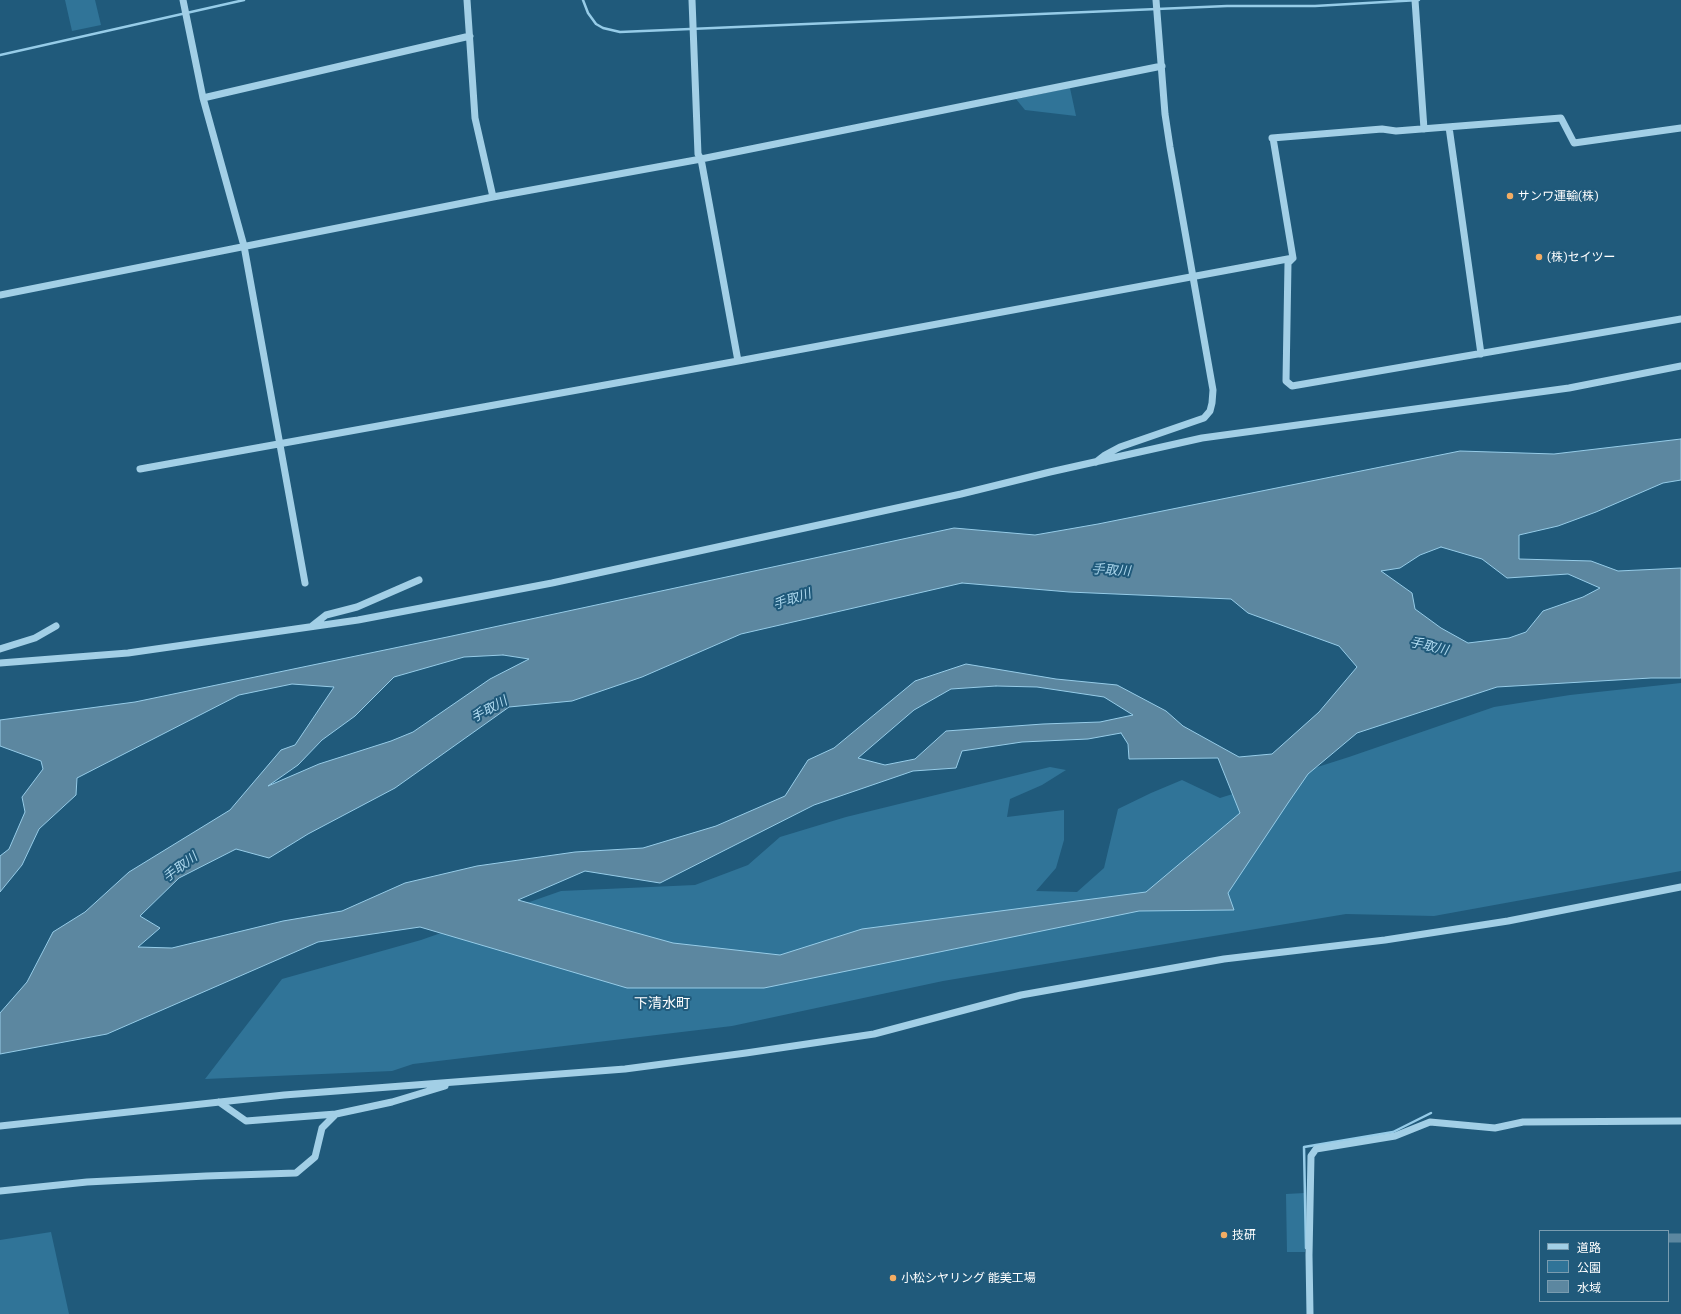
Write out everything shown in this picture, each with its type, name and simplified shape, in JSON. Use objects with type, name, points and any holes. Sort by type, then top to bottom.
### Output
[{"type":"street","points":[[183,0],[203,98],[244,246],[305,583]]},
{"type":"street","points":[[467,0],[475,118],[493,197]]},
{"type":"street","points":[[692,0],[698,154],[701,159],[738,361]]},
{"type":"street","points":[[1416,4],[1424,129]]},
{"type":"street","points":[[1095,462],[1120,447],[1204,418],[1210,411],[1212,403],[1213,390],[1165,114],[1156,6]]},
{"type":"street","points":[[203,98],[470,36]]},
{"type":"street","points":[[0,295],[493,197],[701,159],[1162,66]]},
{"type":"street","points":[[1293,258],[1272,138],[1382,129],[1396,131],[1561,118],[1574,143],[1681,128]]},
{"type":"street","points":[[1449,127],[1482,354]]},
{"type":"street","points":[[140,468],[738,361],[1293,258]]},
{"type":"street","points":[[1293,258],[1288,263],[1286,381],[1292,386],[1681,319]]},
{"type":"street","points":[[0,663],[128,653],[366,618],[560,581],[961,494],[1202,438],[1569,388],[1681,366]]},
{"type":"street","points":[[312,626],[326,615],[357,607],[419,580]]},
{"type":"street","points":[[0,649],[35,638],[56,626]]},
{"type":"street","points":[[0,1126],[284,1095],[625,1069],[746,1053],[874,1034],[1021,995],[1224,959],[1385,940],[1508,921],[1681,886]]},
{"type":"street","points":[[219,1102],[246,1121],[336,1114],[392,1102],[459,1082]]},
{"type":"street","points":[[0,1191],[87,1182],[296,1173],[315,1157],[322,1128],[336,1114]]},
{"type":"street","points":[[1310,1314],[1309,1255],[1311,1164],[1312,1156],[1316,1149],[1395,1136],[1430,1122],[1495,1128],[1523,1122],[1681,1121]]},
{"type":"green space","points":[[65,0],[95,0],[101,25],[72,31]]},
{"type":"green space","points":[[1070,88],[1076,116],[1025,110],[1016,99]]},
{"type":"green space","points":[[1681,683],[1681,871],[1434,916],[1346,914],[943,981],[732,1026],[413,1064],[392,1071],[205,1079],[282,979],[421,940],[561,891],[695,885],[748,865],[780,837],[846,817],[1050,767],[1066,770],[1042,785],[1010,799],[1007,817],[1064,810],[1064,840],[1056,868],[1036,891],[1077,892],[1104,868],[1118,809],[1182,780],[1220,798],[1349,757],[1494,707],[1570,695]]},
{"type":"green space","points":[[1305,1193],[1305,1252],[1287,1252],[1286,1194]]},
{"type":"green space","points":[[51,1232],[69,1314],[0,1314],[0,1240]]},
{"type":"water","name":"手取川","points":[[1681,439],[1681,480],[1663,483],[1596,512],[1558,526],[1519,535],[1519,559],[1591,561],[1618,571],[1681,568],[1681,678],[1651,678],[1497,687],[1357,733],[1308,774],[1228,893],[1234,910],[1139,911],[764,988],[627,988],[420,927],[318,942],[107,1034],[0,1054],[0,1013],[27,982],[53,932],[85,912],[129,872],[230,810],[281,750],[295,745],[334,687],[292,684],[239,695],[77,778],[76,795],[39,829],[22,865],[0,892],[0,856],[9,849],[25,812],[22,797],[43,769],[41,761],[0,746],[0,720],[135,702],[452,636],[954,528],[1035,535],[1098,524],[1460,451],[1554,454]],"holes":[[[1441,547],[1482,559],[1507,578],[1568,574],[1600,588],[1583,597],[1543,611],[1526,632],[1509,638],[1468,643],[1441,628],[1415,609],[1412,593],[1381,571],[1400,568],[1420,555]],[[962,583],[1069,592],[1231,599],[1248,613],[1339,646],[1357,667],[1319,712],[1272,754],[1239,757],[1183,726],[1166,711],[1117,685],[1056,679],[966,664],[915,681],[834,748],[808,760],[785,796],[716,826],[643,848],[575,852],[477,866],[405,883],[342,911],[283,921],[172,948],[138,947],[160,928],[140,916],[179,878],[236,849],[269,858],[308,834],[395,788],[509,707],[572,701],[642,677],[741,634]],[[503,655],[529,659],[490,679],[413,732],[391,741],[319,764],[268,786],[298,765],[322,740],[355,716],[394,677],[464,657]],[[996,686],[1037,687],[1104,697],[1133,715],[1100,722],[1043,724],[946,731],[915,759],[885,765],[858,758],[914,710],[951,689]],[[1121,733],[1128,744],[1129,759],[1218,758],[1240,813],[1146,892],[862,929],[780,955],[673,943],[518,900],[585,871],[660,883],[814,805],[913,771],[956,768],[962,751],[1022,742],[1088,739]]]},
{"type":"waterway","points":[[0,55],[244,0]]},
{"type":"waterway","points":[[583,0],[588,13],[596,24],[603,28],[620,32],[1227,6],[1315,6],[1419,0]]},
{"type":"waterway","points":[[1306,1248],[1304,1147],[1393,1132],[1431,1113]]},
{"type":"waterway","points":[[1669,1238],[1681,1238]]},
{"type":"place","name":"サンワ運輸(株)","points":[[1510,196]]},
{"type":"place","name":"(株)セイツー","points":[[1539,257]]},
{"type":"place","name":"技研","points":[[1224,1235]]},
{"type":"place","name":"小松シヤリング 能美工場","points":[[893,1278]]},
{"type":"district","name":"下清水町","points":[[662,1003]]}]
